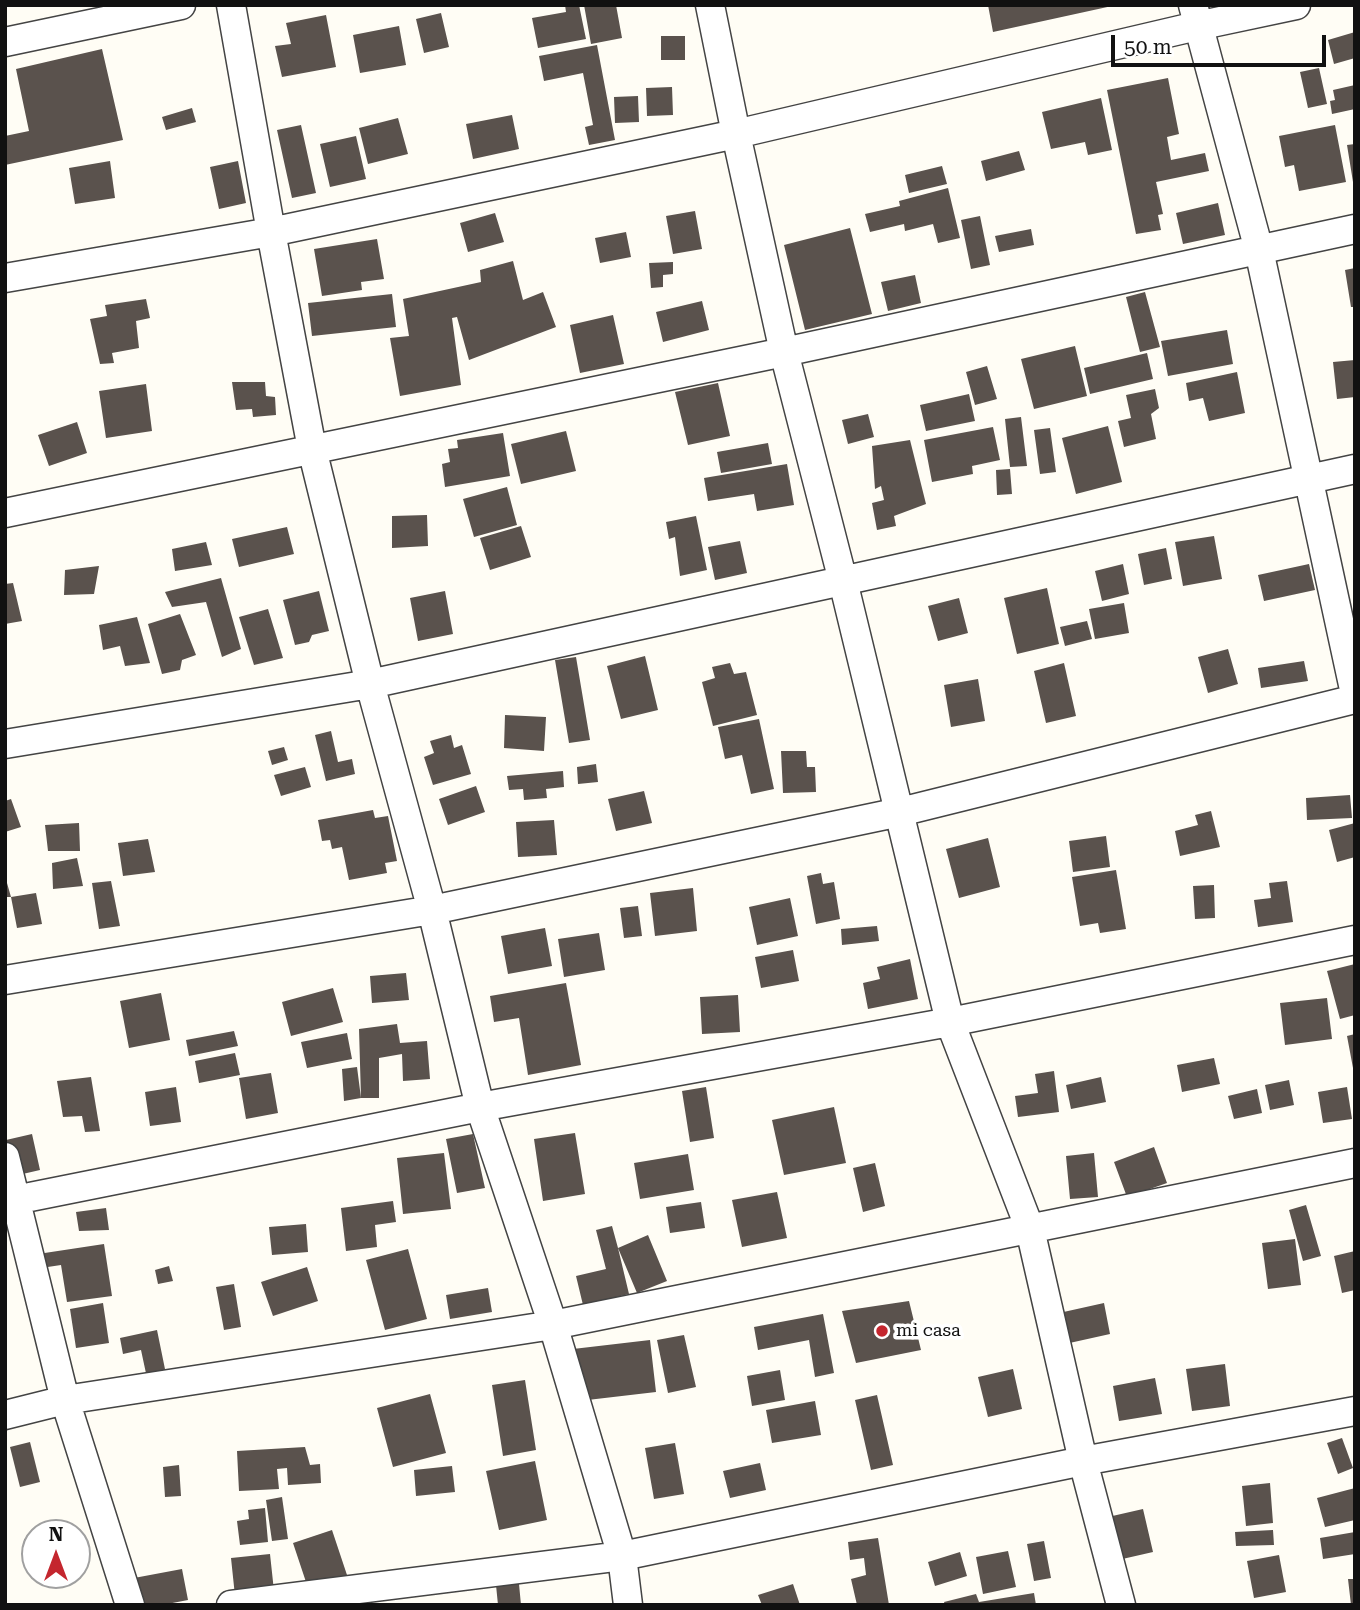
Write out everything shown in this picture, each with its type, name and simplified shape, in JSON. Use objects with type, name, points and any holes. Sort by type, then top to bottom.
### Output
[{"type":"street","points":[[5,42],[181,5]]},
{"type":"street","points":[[231,5],[312,449],[370,684],[432,910],[480,1107],[554,1325],[622,1556],[628,1605]]},
{"type":"street","points":[[710,5],[784,352],[843,581],[950,1022],[1030,1229],[1083,1461],[1121,1605]]},
{"type":"street","points":[[5,278],[271,232],[736,134],[1195,16],[1296,5]]},
{"type":"street","points":[[1195,16],[1259,250],[1355,694]]},
{"type":"street","points":[[5,513],[784,352],[1355,229]]},
{"type":"street","points":[[5,744],[370,684],[1355,469]]},
{"type":"street","points":[[5,980],[432,910],[900,812],[1355,699]]},
{"type":"street","points":[[11,1200],[480,1107],[950,1022],[1355,940]]},
{"type":"street","points":[[5,1157],[11,1200],[65,1400],[130,1605]]},
{"type":"street","points":[[5,1415],[65,1400],[554,1325],[1355,1163]]},
{"type":"street","points":[[231,1605],[622,1556],[1083,1461],[1355,1411]]},
{"type":"building","points":[[565,5],[579,5],[586,39],[538,48],[532,18],[566,12]]},
{"type":"building","points":[[584,5],[616,5],[622,38],[591,44]]},
{"type":"building","points":[[988,5],[1112,5],[1112,6],[993,32]]},
{"type":"building","points":[[441,13],[449,47],[424,53],[416,19]]},
{"type":"building","points":[[326,15],[336,67],[282,77],[275,46],[291,44],[286,23]]},
{"type":"building","points":[[399,26],[406,65],[360,73],[353,35]]},
{"type":"building","points":[[1355,32],[1355,58],[1334,64],[1328,40]]},
{"type":"building","points":[[661,36],[685,36],[685,60],[661,60]]},
{"type":"building","points":[[597,45],[615,140],[589,145],[585,127],[593,125],[583,73],[544,81],[539,56]]},
{"type":"building","points":[[102,49],[123,140],[5,165],[5,136],[29,131],[16,69]]},
{"type":"building","points":[[1319,68],[1327,104],[1308,108],[1300,72]]},
{"type":"building","points":[[1168,78],[1179,134],[1167,137],[1171,160],[1205,153],[1209,171],[1156,182],[1163,214],[1158,215],[1161,230],[1136,234],[1107,90]]},
{"type":"building","points":[[1355,85],[1355,109],[1332,114],[1330,101],[1335,100],[1333,90]]},
{"type":"building","points":[[672,87],[673,115],[647,116],[646,88]]},
{"type":"building","points":[[638,96],[639,122],[615,123],[614,97]]},
{"type":"building","points":[[1101,98],[1112,150],[1088,155],[1085,142],[1051,149],[1042,112]]},
{"type":"building","points":[[192,108],[196,122],[166,130],[162,117]]},
{"type":"building","points":[[512,115],[519,149],[473,159],[466,124]]},
{"type":"building","points":[[398,118],[408,154],[368,164],[359,128]]},
{"type":"building","points":[[301,125],[316,193],[292,198],[277,130]]},
{"type":"building","points":[[1335,125],[1346,182],[1299,191],[1294,165],[1285,167],[1279,136]]},
{"type":"building","points":[[356,136],[366,179],[330,187],[320,144]]},
{"type":"building","points":[[1355,144],[1355,182],[1353,182],[1347,145]]},
{"type":"building","points":[[1019,151],[1025,170],[986,181],[981,161]]},
{"type":"building","points":[[110,161],[115,198],[75,204],[69,168]]},
{"type":"building","points":[[238,161],[246,203],[219,209],[210,167]]},
{"type":"building","points":[[942,166],[947,184],[909,193],[905,175]]},
{"type":"building","points":[[948,188],[960,238],[938,243],[933,224],[905,231],[904,224],[870,232],[865,214],[900,206],[899,201]]},
{"type":"building","points":[[1218,203],[1225,235],[1183,244],[1176,213]]},
{"type":"building","points":[[695,211],[702,249],[673,254],[666,216]]},
{"type":"building","points":[[495,213],[504,242],[468,252],[460,223]]},
{"type":"building","points":[[980,216],[990,265],[971,269],[961,220]]},
{"type":"building","points":[[850,228],[872,314],[805,330],[784,245]]},
{"type":"building","points":[[1031,229],[1034,245],[999,252],[995,236]]},
{"type":"building","points":[[626,232],[631,257],[600,263],[595,238]]},
{"type":"building","points":[[377,239],[384,279],[361,282],[362,290],[322,296],[314,249]]},
{"type":"building","points":[[513,261],[523,300],[543,292],[556,327],[469,360],[457,317],[452,318],[461,385],[400,396],[390,338],[409,336],[403,299],[481,282],[480,270]]},
{"type":"building","points":[[673,262],[673,274],[663,275],[663,287],[651,288],[649,263]]},
{"type":"building","points":[[1355,268],[1355,307],[1351,307],[1345,270]]},
{"type":"building","points":[[915,275],[921,303],[888,311],[881,282]]},
{"type":"building","points":[[1145,292],[1160,347],[1140,352],[1126,297]]},
{"type":"building","points":[[392,294],[396,327],[312,336],[308,303]]},
{"type":"building","points":[[146,299],[150,318],[136,321],[139,348],[112,353],[114,363],[100,364],[90,319],[107,316],[105,305]]},
{"type":"building","points":[[702,301],[709,330],[663,342],[656,312]]},
{"type":"building","points":[[613,315],[624,364],[580,373],[570,325]]},
{"type":"building","points":[[1227,330],[1233,364],[1168,376],[1161,341]]},
{"type":"building","points":[[1075,346],[1087,396],[1034,409],[1021,359]]},
{"type":"building","points":[[1147,353],[1153,379],[1090,394],[1084,368]]},
{"type":"building","points":[[1355,360],[1355,397],[1337,399],[1333,362]]},
{"type":"building","points":[[987,366],[997,399],[975,405],[966,372]]},
{"type":"building","points":[[1237,372],[1245,413],[1209,421],[1203,398],[1189,401],[1186,383]]},
{"type":"building","points":[[232,382],[265,382],[266,396],[275,397],[276,415],[253,417],[252,409],[236,410]]},
{"type":"building","points":[[718,383],[730,436],[688,445],[675,392]]},
{"type":"building","points":[[146,384],[152,431],[106,438],[99,391]]},
{"type":"building","points":[[1155,389],[1159,408],[1151,414],[1156,439],[1124,447],[1118,421],[1131,418],[1126,395]]},
{"type":"building","points":[[969,394],[975,421],[926,431],[920,405]]},
{"type":"building","points":[[868,414],[874,437],[848,444],[842,420]]},
{"type":"building","points":[[1021,417],[1027,466],[1010,467],[1005,419]]},
{"type":"building","points":[[77,422],[87,453],[49,466],[38,435]]},
{"type":"building","points":[[1108,426],[1122,482],[1076,494],[1062,438]]},
{"type":"building","points":[[993,427],[1000,460],[972,466],[973,474],[932,482],[924,440]]},
{"type":"building","points":[[1050,428],[1056,472],[1040,474],[1034,430]]},
{"type":"building","points":[[566,431],[576,471],[521,484],[511,444]]},
{"type":"building","points":[[503,433],[510,476],[445,487],[442,464],[450,462],[448,449],[458,448],[457,440]]},
{"type":"building","points":[[910,440],[926,504],[894,516],[896,526],[877,530],[872,503],[884,500],[881,486],[875,489],[872,446]]},
{"type":"building","points":[[768,443],[772,464],[721,473],[717,452]]},
{"type":"building","points":[[787,464],[794,505],[757,511],[754,494],[708,501],[704,478]]},
{"type":"building","points":[[1010,469],[1012,494],[997,495],[996,470]]},
{"type":"building","points":[[507,487],[517,525],[474,537],[463,499]]},
{"type":"building","points":[[427,515],[428,546],[392,548],[392,516]]},
{"type":"building","points":[[696,516],[707,570],[680,576],[675,537],[669,539],[666,522]]},
{"type":"building","points":[[521,526],[531,557],[490,570],[480,538]]},
{"type":"building","points":[[287,527],[294,554],[239,567],[232,539]]},
{"type":"building","points":[[1214,536],[1222,579],[1183,586],[1175,542]]},
{"type":"building","points":[[740,541],[747,573],[715,580],[708,547]]},
{"type":"building","points":[[206,542],[212,565],[175,571],[172,549]]},
{"type":"building","points":[[1166,548],[1172,579],[1144,585],[1138,554]]},
{"type":"building","points":[[1123,564],[1129,594],[1102,601],[1095,571]]},
{"type":"building","points":[[1309,564],[1315,590],[1264,601],[1258,575]]},
{"type":"building","points":[[99,566],[94,594],[64,595],[65,570]]},
{"type":"building","points":[[221,578],[241,649],[222,657],[206,602],[172,607],[165,592]]},
{"type":"building","points":[[13,583],[22,621],[5,624],[5,584]]},
{"type":"building","points":[[1047,588],[1059,644],[1017,654],[1004,598]]},
{"type":"building","points":[[319,591],[329,631],[312,635],[309,642],[295,645],[283,600]]},
{"type":"building","points":[[445,591],[453,634],[418,641],[410,598]]},
{"type":"building","points":[[959,598],[968,633],[938,641],[928,606]]},
{"type":"building","points":[[1124,603],[1129,633],[1095,639],[1089,609]]},
{"type":"building","points":[[268,609],[283,658],[254,665],[239,617]]},
{"type":"building","points":[[180,614],[196,655],[182,660],[180,670],[162,674],[148,624]]},
{"type":"building","points":[[137,617],[150,663],[125,666],[120,646],[103,650],[99,625]]},
{"type":"building","points":[[1087,621],[1092,639],[1065,646],[1060,627]]},
{"type":"building","points":[[1228,649],[1238,684],[1208,693],[1198,657]]},
{"type":"building","points":[[645,656],[658,710],[621,719],[607,666]]},
{"type":"building","points":[[576,657],[590,740],[569,743],[555,660]]},
{"type":"building","points":[[1304,661],[1308,681],[1261,688],[1258,668]]},
{"type":"building","points":[[730,663],[734,674],[746,672],[757,715],[713,726],[702,682],[715,678],[712,667]]},
{"type":"building","points":[[1064,663],[1076,716],[1046,723],[1034,671]]},
{"type":"building","points":[[978,679],[985,721],[951,727],[944,685]]},
{"type":"building","points":[[505,715],[546,717],[544,751],[504,748]]},
{"type":"building","points":[[759,719],[774,789],[751,794],[742,755],[725,759],[718,727]]},
{"type":"building","points":[[331,731],[338,762],[352,759],[355,774],[326,781],[315,735]]},
{"type":"building","points":[[451,735],[454,748],[462,745],[471,774],[433,785],[424,757],[434,753],[430,741]]},
{"type":"building","points":[[284,747],[288,760],[272,765],[268,751]]},
{"type":"building","points":[[781,751],[806,751],[807,767],[815,767],[816,792],[783,793]]},
{"type":"building","points":[[596,764],[598,782],[578,784],[577,767]]},
{"type":"building","points":[[305,767],[311,787],[281,796],[274,775]]},
{"type":"building","points":[[563,771],[564,787],[546,789],[547,798],[524,800],[523,789],[509,790],[507,776]]},
{"type":"building","points":[[476,786],[485,812],[448,825],[439,799]]},
{"type":"building","points":[[644,791],[652,823],[616,831],[608,799]]},
{"type":"building","points":[[1350,795],[1352,818],[1307,820],[1306,798]]},
{"type":"building","points":[[11,799],[21,827],[5,832],[5,801]]},
{"type":"building","points":[[373,810],[375,818],[388,816],[397,861],[385,863],[387,873],[349,880],[342,847],[332,849],[330,840],[322,841],[318,820]]},
{"type":"building","points":[[1211,811],[1220,847],[1180,856],[1175,831],[1198,825],[1195,815]]},
{"type":"building","points":[[554,820],[557,855],[518,857],[516,822]]},
{"type":"building","points":[[79,823],[80,851],[48,851],[45,825]]},
{"type":"building","points":[[1355,823],[1355,857],[1337,862],[1329,830]]},
{"type":"building","points":[[1106,836],[1110,867],[1073,872],[1069,841]]},
{"type":"building","points":[[988,838],[1000,887],[959,898],[946,849]]},
{"type":"building","points":[[148,839],[155,872],[123,876],[118,843]]},
{"type":"building","points":[[77,858],[83,886],[53,889],[52,863]]},
{"type":"building","points":[[1116,870],[1126,929],[1100,933],[1098,923],[1080,926],[1072,877]]},
{"type":"building","points":[[821,873],[823,884],[834,882],[840,919],[816,924],[807,876]]},
{"type":"building","points":[[5,876],[11,897],[5,897]]},
{"type":"building","points":[[111,881],[120,926],[99,929],[92,883]]},
{"type":"building","points":[[1287,881],[1293,922],[1258,927],[1254,900],[1271,898],[1269,883]]},
{"type":"building","points":[[1214,885],[1215,918],[1195,919],[1193,886]]},
{"type":"building","points":[[693,888],[697,931],[655,936],[650,893]]},
{"type":"building","points":[[36,893],[42,924],[17,928],[11,897]]},
{"type":"building","points":[[790,898],[798,936],[757,945],[749,907]]},
{"type":"building","points":[[638,906],[642,936],[624,938],[620,908]]},
{"type":"building","points":[[877,926],[879,941],[842,945],[841,929]]},
{"type":"building","points":[[545,928],[552,966],[508,974],[501,936]]},
{"type":"building","points":[[599,933],[605,970],[564,977],[558,939]]},
{"type":"building","points":[[793,950],[799,981],[761,988],[755,957]]},
{"type":"building","points":[[910,959],[918,999],[868,1009],[863,983],[880,979],[877,967]]},
{"type":"building","points":[[1355,964],[1355,1015],[1340,1019],[1327,971]]},
{"type":"building","points":[[406,973],[409,1000],[372,1003],[370,976]]},
{"type":"building","points":[[566,983],[581,1065],[528,1075],[519,1018],[494,1022],[490,996]]},
{"type":"building","points":[[333,988],[343,1022],[291,1036],[282,1002]]},
{"type":"building","points":[[161,993],[170,1040],[129,1048],[120,1001]]},
{"type":"building","points":[[738,995],[740,1032],[702,1034],[700,997]]},
{"type":"building","points":[[1327,998],[1332,1039],[1285,1045],[1280,1003]]},
{"type":"building","points":[[397,1024],[400,1043],[427,1041],[430,1079],[403,1081],[402,1054],[379,1058],[379,1098],[361,1098],[359,1029]]},
{"type":"building","points":[[234,1031],[238,1046],[189,1056],[186,1040]]},
{"type":"building","points":[[347,1033],[352,1059],[307,1068],[301,1042]]},
{"type":"building","points":[[1355,1034],[1355,1068],[1353,1068],[1347,1036]]},
{"type":"building","points":[[235,1053],[240,1075],[199,1083],[195,1061]]},
{"type":"building","points":[[1214,1058],[1220,1084],[1182,1092],[1177,1065]]},
{"type":"building","points":[[357,1067],[361,1098],[344,1101],[342,1069]]},
{"type":"building","points":[[1054,1071],[1059,1112],[1018,1117],[1015,1096],[1038,1093],[1035,1074]]},
{"type":"building","points":[[271,1073],[278,1113],[246,1119],[239,1078]]},
{"type":"building","points":[[91,1077],[100,1131],[85,1132],[82,1116],[63,1117],[57,1081]]},
{"type":"building","points":[[1101,1077],[1106,1102],[1071,1109],[1066,1085]]},
{"type":"building","points":[[1289,1080],[1294,1105],[1270,1110],[1265,1085]]},
{"type":"building","points":[[176,1087],[181,1122],[150,1126],[145,1092]]},
{"type":"building","points":[[706,1087],[714,1138],[690,1142],[682,1091]]},
{"type":"building","points":[[1347,1087],[1352,1119],[1323,1123],[1318,1092]]},
{"type":"building","points":[[1257,1089],[1262,1113],[1234,1119],[1228,1096]]},
{"type":"building","points":[[834,1107],[846,1163],[784,1175],[772,1120]]},
{"type":"building","points":[[575,1133],[585,1194],[543,1201],[534,1139]]},
{"type":"building","points":[[32,1134],[40,1170],[14,1176],[6,1140]]},
{"type":"building","points":[[473,1134],[485,1188],[457,1193],[446,1139]]},
{"type":"building","points":[[1154,1147],[1167,1183],[1127,1197],[1114,1162]]},
{"type":"building","points":[[444,1153],[451,1209],[403,1214],[397,1158]]},
{"type":"building","points":[[1094,1153],[1098,1197],[1070,1199],[1066,1156]]},
{"type":"building","points":[[688,1154],[694,1190],[640,1199],[634,1163]]},
{"type":"building","points":[[875,1163],[885,1206],[863,1212],[853,1168]]},
{"type":"building","points":[[777,1192],[787,1238],[742,1247],[732,1200]]},
{"type":"building","points":[[393,1201],[396,1222],[375,1225],[377,1247],[346,1251],[341,1208]]},
{"type":"building","points":[[701,1202],[705,1228],[670,1233],[666,1207]]},
{"type":"building","points":[[1306,1205],[1321,1256],[1303,1261],[1289,1210]]},
{"type":"building","points":[[106,1208],[109,1230],[79,1231],[76,1212]]},
{"type":"building","points":[[306,1224],[308,1252],[272,1255],[269,1227]]},
{"type":"building","points":[[612,1226],[629,1294],[583,1305],[576,1276],[606,1269],[596,1230]]},
{"type":"building","points":[[648,1235],[667,1281],[637,1293],[618,1248]]},
{"type":"building","points":[[1295,1239],[1301,1285],[1268,1289],[1262,1243]]},
{"type":"building","points":[[104,1244],[112,1296],[67,1302],[61,1265],[41,1268],[38,1254]]},
{"type":"building","points":[[408,1249],[427,1319],[385,1330],[366,1260]]},
{"type":"building","points":[[1355,1251],[1355,1290],[1342,1293],[1334,1256]]},
{"type":"building","points":[[169,1266],[173,1281],[158,1284],[155,1270]]},
{"type":"building","points":[[307,1267],[318,1301],[273,1316],[261,1282]]},
{"type":"building","points":[[234,1284],[241,1327],[224,1330],[216,1287]]},
{"type":"building","points":[[488,1288],[492,1312],[450,1319],[446,1295]]},
{"type":"building","name":"mi casa","points":[[909,1301],[921,1350],[856,1363],[842,1311]]},
{"type":"building","points":[[103,1303],[109,1343],[76,1348],[70,1309]]},
{"type":"building","points":[[1104,1303],[1110,1334],[1065,1344],[1059,1313]]},
{"type":"building","points":[[823,1314],[834,1373],[815,1377],[809,1340],[758,1350],[754,1327]]},
{"type":"building","points":[[157,1330],[166,1374],[147,1378],[141,1350],[123,1354],[120,1338]]},
{"type":"building","points":[[684,1335],[696,1387],[668,1393],[657,1340]]},
{"type":"building","points":[[650,1340],[656,1392],[579,1401],[573,1349]]},
{"type":"building","points":[[1225,1364],[1230,1406],[1192,1411],[1186,1369]]},
{"type":"building","points":[[1013,1369],[1022,1409],[988,1417],[978,1377]]},
{"type":"building","points":[[780,1370],[785,1400],[752,1406],[747,1376]]},
{"type":"building","points":[[1155,1378],[1162,1414],[1119,1421],[1113,1386]]},
{"type":"building","points":[[525,1380],[536,1450],[503,1456],[492,1385]]},
{"type":"building","points":[[430,1394],[446,1453],[393,1467],[377,1408]]},
{"type":"building","points":[[877,1395],[893,1465],[871,1470],[855,1400]]},
{"type":"building","points":[[815,1401],[821,1435],[772,1443],[766,1410]]},
{"type":"building","points":[[1342,1438],[1353,1468],[1338,1474],[1327,1443]]},
{"type":"building","points":[[30,1442],[40,1482],[20,1487],[10,1447]]},
{"type":"building","points":[[675,1443],[684,1494],[654,1499],[645,1448]]},
{"type":"building","points":[[305,1447],[310,1465],[320,1464],[321,1483],[288,1485],[287,1468],[277,1469],[279,1489],[239,1491],[237,1451]]},
{"type":"building","points":[[535,1461],[547,1520],[499,1530],[486,1471]]},
{"type":"building","points":[[760,1463],[766,1490],[730,1498],[723,1471]]},
{"type":"building","points":[[179,1465],[181,1496],[165,1497],[163,1467]]},
{"type":"building","points":[[452,1466],[455,1492],[416,1496],[414,1470]]},
{"type":"building","points":[[1270,1483],[1273,1523],[1246,1526],[1242,1486]]},
{"type":"building","points":[[1355,1488],[1355,1520],[1325,1527],[1317,1498]]},
{"type":"building","points":[[282,1497],[288,1539],[272,1541],[266,1500]]},
{"type":"building","points":[[265,1508],[268,1542],[240,1545],[237,1521],[249,1519],[248,1510]]},
{"type":"building","points":[[1143,1509],[1153,1552],[1118,1560],[1108,1517]]},
{"type":"building","points":[[332,1530],[347,1575],[308,1588],[293,1543]]},
{"type":"building","points":[[1273,1530],[1274,1545],[1236,1546],[1235,1532]]},
{"type":"building","points":[[1355,1532],[1355,1554],[1323,1559],[1320,1538]]},
{"type":"building","points":[[878,1538],[889,1605],[857,1605],[851,1579],[866,1575],[864,1558],[850,1560],[848,1542]]},
{"type":"building","points":[[1044,1541],[1051,1578],[1034,1581],[1027,1544]]},
{"type":"building","points":[[1008,1551],[1016,1587],[983,1594],[976,1557]]},
{"type":"building","points":[[960,1552],[967,1576],[935,1586],[928,1562]]},
{"type":"building","points":[[270,1554],[274,1591],[235,1596],[231,1558]]},
{"type":"building","points":[[1279,1555],[1286,1592],[1254,1598],[1247,1561]]},
{"type":"building","points":[[182,1569],[188,1600],[162,1605],[139,1605],[134,1578]]},
{"type":"building","points":[[1348,1579],[1355,1579],[1355,1605],[1351,1605]]},
{"type":"building","points":[[519,1584],[521,1605],[498,1605],[496,1585]]},
{"type":"building","points":[[793,1584],[800,1605],[762,1605],[758,1595]]},
{"type":"building","points":[[1034,1593],[1036,1605],[945,1605],[944,1602],[976,1594],[979,1602]]},
{"type":"place","name":"mi casa","points":[[882,1331]]}]
